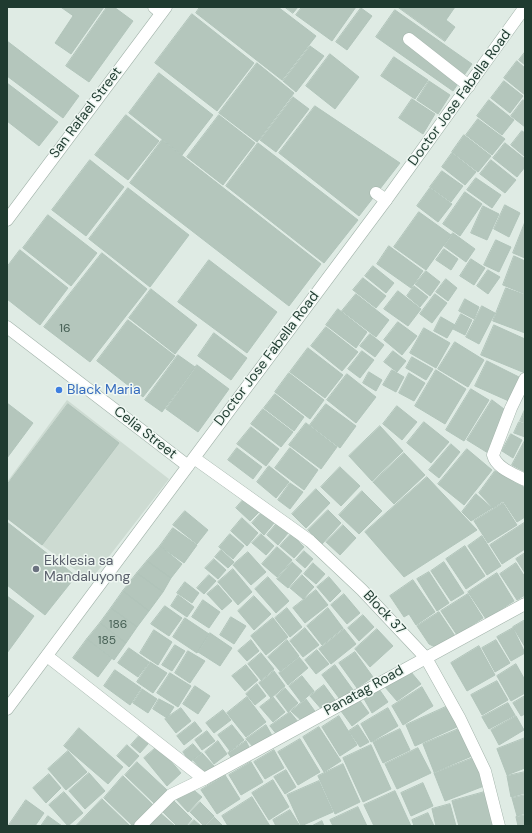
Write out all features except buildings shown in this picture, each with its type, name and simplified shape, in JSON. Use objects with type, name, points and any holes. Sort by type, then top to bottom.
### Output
[{"type":"street","name":"Doctor Jose Fabella Road","points":[[7,709],[191,462],[381,197],[469,86],[525,7]]},
{"type":"street","name":"San Rafael Street","points":[[7,220],[160,9]]},
{"type":"street","points":[[409,39],[469,86]]},
{"type":"street","name":"Celia Street","points":[[7,327],[191,462]]},
{"type":"street","points":[[525,379],[503,427],[493,455],[494,461],[498,465],[525,480]]},
{"type":"street","name":"Block 37","points":[[191,462],[310,541],[362,590],[426,658],[460,719],[485,771],[499,826]]},
{"type":"street","name":"Panatag Road","points":[[140,826],[171,795],[204,779],[525,604]]},
{"type":"street","points":[[47,656],[204,779]]},
{"type":"shaded area","points":[[67,400],[169,479],[90,581],[7,519],[7,482]]},
{"type":"place","name":"Black Maria","points":[[59,390]]},
{"type":"place","name":"Ekklesia sa Mandaluyong","points":[[36,569]]}]
